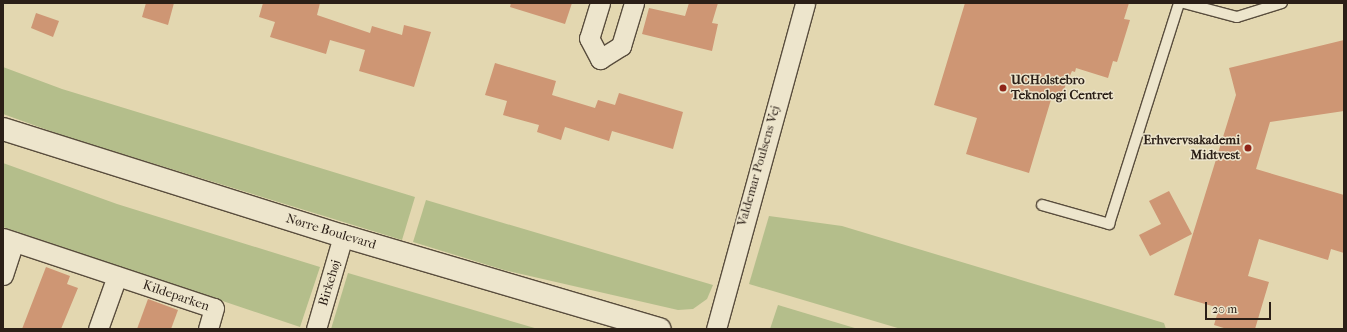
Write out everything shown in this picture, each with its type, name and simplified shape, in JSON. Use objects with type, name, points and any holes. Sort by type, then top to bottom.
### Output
[{"type":"street","points":[[600,3],[589,38],[600,59],[621,46],[634,3]]},
{"type":"street","name":"Valdemar Poulsens Vej","points":[[716,329],[805,3]]},
{"type":"street","name":"Nørre Boulevard","points":[[3,130],[343,236],[660,329]]},
{"type":"street","name":"Birkehøj","points":[[316,329],[343,236]]},
{"type":"street","name":"Kildeparken","points":[[3,275],[8,240],[214,308],[208,329]]},
{"type":"street","points":[[98,329],[117,276]]},
{"type":"lane","points":[[1042,205],[1109,224],[1179,3]]},
{"type":"lane","points":[[1184,3],[1237,17],[1282,3]]},
{"type":"green space","points":[[3,67],[62,89],[415,197],[402,240],[67,137],[3,114]]},
{"type":"green space","points":[[3,163],[117,204],[320,267],[300,327],[3,227]]},
{"type":"green space","points":[[426,200],[713,285],[707,299],[693,309],[678,310],[504,270],[413,242]]},
{"type":"green space","points":[[769,216],[842,226],[1164,323],[1166,329],[901,329],[749,284]]},
{"type":"green space","points":[[348,273],[538,329],[331,329]]},
{"type":"green space","points":[[778,305],[858,329],[770,329]]},
{"type":"building","points":[[146,3],[174,3],[168,25],[142,17]]},
{"type":"building","points":[[263,3],[320,3],[317,15],[370,33],[372,26],[402,35],[404,25],[431,32],[414,87],[359,71],[365,50],[330,40],[326,54],[270,37],[275,22],[259,17]]},
{"type":"building","points":[[511,3],[572,3],[565,24],[510,7]]},
{"type":"building","points":[[689,3],[718,3],[712,23],[718,24],[712,51],[642,34],[649,8],[685,16]]},
{"type":"building","points":[[965,3],[1129,3],[1124,19],[1130,20],[1117,62],[1113,61],[1108,78],[1076,68],[1075,72],[1072,71],[1061,96],[1053,93],[1029,173],[966,154],[977,118],[934,105]]},
{"type":"building","points":[[36,13],[59,21],[53,37],[31,28]]},
{"type":"building","points":[[1344,40],[1344,111],[1270,122],[1256,169],[1344,195],[1344,253],[1331,249],[1328,260],[1259,239],[1248,276],[1269,282],[1255,329],[1227,329],[1214,325],[1219,308],[1174,295],[1236,95],[1229,68]]},
{"type":"building","points":[[495,63],[556,81],[552,95],[595,108],[598,100],[615,105],[619,93],[683,112],[673,149],[612,131],[609,141],[565,127],[561,140],[537,132],[539,125],[503,115],[507,101],[485,95]]},
{"type":"building","points":[[1169,191],[1192,234],[1150,256],[1139,235],[1161,224],[1149,201]]},
{"type":"building","points":[[46,267],[70,276],[67,284],[78,288],[61,329],[22,329]]},
{"type":"building","points":[[148,299],[178,310],[171,329],[137,329]]},
{"type":"place","name":"UCHolstebro Teknologi Centret","points":[[1003,88]]},
{"type":"place","name":"Erhvervsakademi Midtvest","points":[[1248,148]]}]
